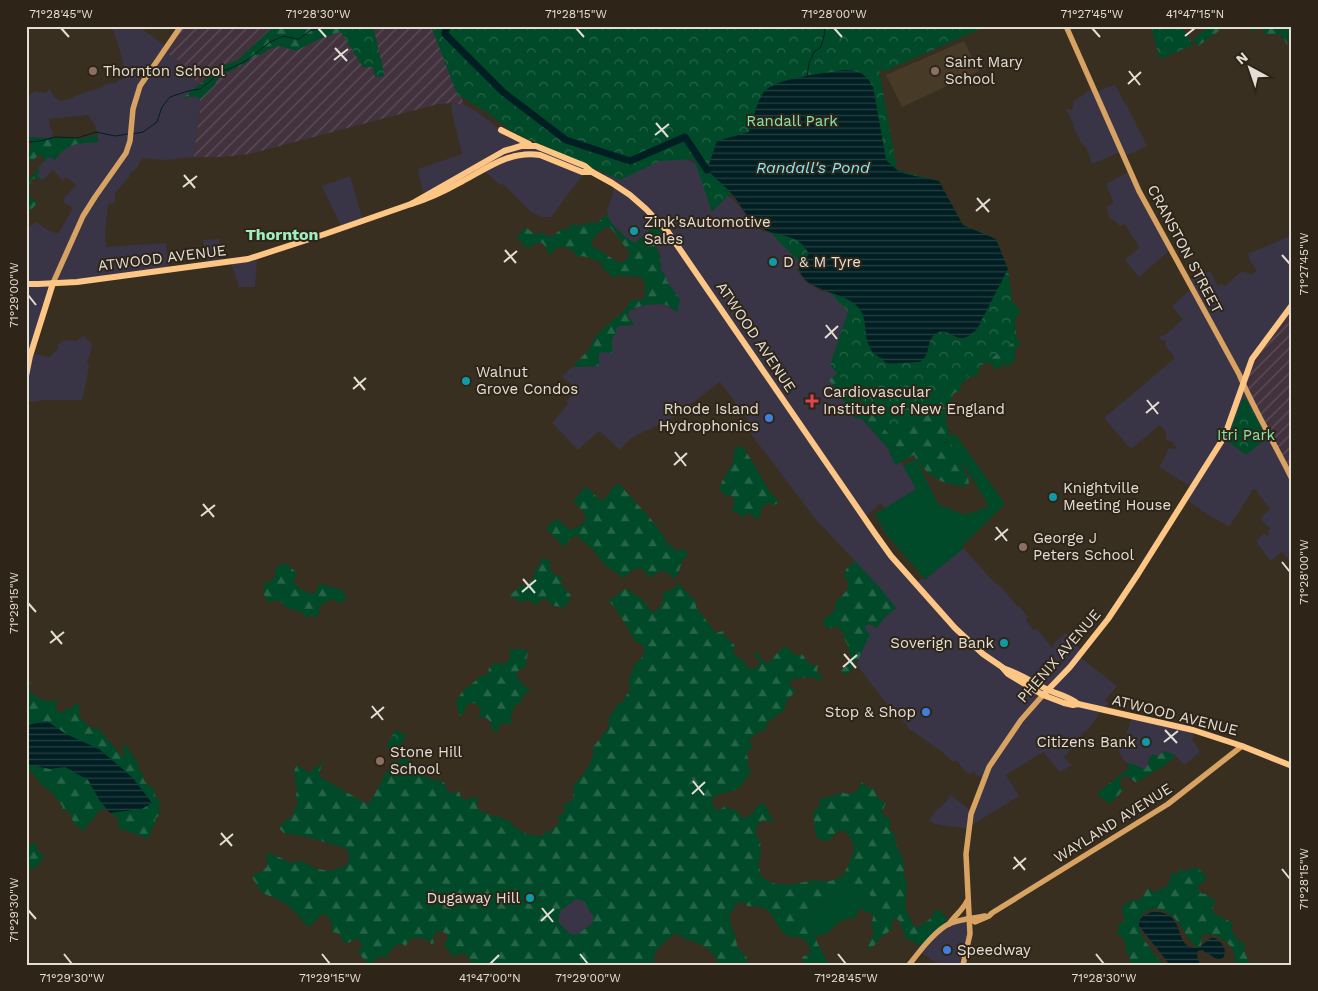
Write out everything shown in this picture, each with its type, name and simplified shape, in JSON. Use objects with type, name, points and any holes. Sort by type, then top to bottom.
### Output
[{"type":"main road","points":[[26,376],[30,356],[54,283],[83,216],[126,153],[133,109],[140,86],[181,26]]},
{"type":"main road","name":"CRANSTON STREET","points":[[1066,26],[1139,191],[1239,374],[1292,479]]},
{"type":"main road","points":[[504,151],[508,142],[501,130],[536,146]]},
{"type":"main road","name":"ATWOOD AVENUE","points":[[411,204],[504,151],[521,146],[536,146],[585,166],[612,183],[646,208],[679,246],[889,553],[955,628],[983,654],[1008,674],[1046,693],[1074,700],[1078,704],[1193,730],[1242,746],[1292,766]]},
{"type":"main road","name":"ATWOOD AVENUE","points":[[26,284],[77,282],[257,258],[427,200],[497,162],[521,154],[540,155],[582,172],[592,172]]},
{"type":"main road","name":"PHENIX AVENUE","points":[[963,965],[970,934],[966,854],[971,814],[989,767],[1026,714],[1095,637],[1138,574],[1222,442],[1255,354],[1292,305]]},
{"type":"main road","name":"WAYLAND AVENUE","points":[[949,924],[992,913],[1168,804],[1242,746]]},
{"type":"main road","points":[[909,965],[930,940],[963,909],[968,899]]},
{"type":"shaded area","points":[[112,26],[138,26],[166,46],[164,51],[187,67],[198,85],[185,97],[199,97],[201,101],[194,157],[164,160],[142,158],[138,166],[133,172],[130,172],[130,176],[115,193],[115,203],[108,204],[105,233],[106,247],[166,243],[169,269],[54,284],[32,344],[26,348],[26,230],[36,222],[58,234],[73,208],[63,202],[76,185],[66,177],[63,181],[53,170],[44,179],[41,179],[37,175],[38,168],[49,156],[55,160],[68,146],[79,143],[98,142],[98,134],[94,123],[88,115],[49,119],[50,128],[53,131],[52,137],[26,137],[26,99],[34,91],[45,93],[50,89],[53,96],[61,101],[126,78],[122,57]]},
{"type":"shaded area","points":[[181,26],[274,26],[238,60],[222,66],[198,85],[187,67],[164,51]]},
{"type":"shaded area","points":[[371,26],[434,26],[464,105],[453,103],[438,104],[249,154],[222,157],[194,157],[200,99],[221,76],[269,49],[279,46],[296,50],[343,31]]},
{"type":"shaded area","points":[[964,41],[979,71],[902,107],[886,75]]},
{"type":"shaded area","points":[[1115,85],[1147,146],[1125,156],[1121,152],[1092,164],[1086,147],[1082,144],[1073,127],[1074,125],[1066,109],[1073,109],[1073,101],[1086,92],[1093,89],[1096,92]]},
{"type":"shaded area","points":[[451,104],[464,105],[474,110],[500,129],[584,169],[586,174],[580,178],[551,217],[541,217],[531,212],[504,185],[499,184],[482,169],[423,193],[418,169],[462,154],[452,113]]},
{"type":"shaded area","points":[[680,155],[700,165],[721,191],[734,200],[757,228],[798,241],[806,258],[797,270],[806,282],[823,292],[830,293],[852,304],[842,368],[862,419],[889,450],[896,465],[901,462],[917,487],[917,489],[885,508],[878,504],[877,508],[873,509],[865,518],[916,583],[922,578],[925,580],[963,548],[1020,607],[1028,617],[1026,620],[1033,630],[1037,629],[1052,648],[1054,643],[1066,633],[1082,651],[1081,658],[1117,686],[1105,700],[1108,704],[1087,731],[1084,731],[1064,758],[1072,765],[1060,772],[1043,752],[1006,775],[1019,796],[972,825],[970,829],[935,824],[929,821],[951,795],[972,812],[984,778],[976,775],[974,771],[970,774],[957,761],[952,761],[909,729],[893,712],[857,665],[865,626],[869,624],[877,628],[883,619],[896,608],[881,589],[817,521],[751,434],[752,425],[720,382],[672,418],[631,438],[619,450],[599,431],[578,450],[552,423],[568,404],[567,401],[576,388],[562,377],[574,367],[598,366],[599,354],[612,340],[616,328],[634,325],[628,314],[630,311],[645,305],[663,304],[677,312],[678,302],[666,280],[667,278],[660,269],[659,260],[661,255],[655,244],[657,236],[665,229],[658,222],[635,243],[629,240],[609,221],[607,209],[614,187],[602,177],[607,170]]},
{"type":"shaded area","points":[[1130,171],[1170,250],[1139,277],[1125,260],[1140,247],[1125,224],[1120,226],[1110,219],[1106,207],[1114,203],[1106,184]]},
{"type":"shaded area","points":[[350,176],[363,221],[342,228],[322,186]]},
{"type":"shaded area","points":[[1292,235],[1292,316],[1288,312],[1292,563],[1282,552],[1270,561],[1256,541],[1264,533],[1267,536],[1269,535],[1268,531],[1270,529],[1260,519],[1270,509],[1256,490],[1253,489],[1228,526],[1187,500],[1193,488],[1159,467],[1168,449],[1175,450],[1176,447],[1174,443],[1166,439],[1166,432],[1160,425],[1131,449],[1104,418],[1175,358],[1165,345],[1165,340],[1163,341],[1159,337],[1164,336],[1183,319],[1172,306],[1191,289],[1189,280],[1210,271],[1220,291],[1218,285],[1225,286],[1242,271],[1251,274],[1257,271],[1250,261],[1248,254]]},
{"type":"shaded area","points":[[219,239],[222,262],[208,264],[203,240]]},
{"type":"shaded area","points":[[257,258],[255,287],[239,287],[231,262]]},
{"type":"shaded area","points":[[1288,312],[1292,316],[1292,479],[1243,383],[1251,365]]},
{"type":"shaded area","points":[[83,336],[92,344],[90,356],[87,360],[89,366],[82,400],[44,400],[32,402],[26,400],[26,375],[32,353],[49,357],[58,349],[57,345],[65,340],[76,341]]},
{"type":"shaded area","points":[[1132,716],[1195,731],[1192,739],[1200,752],[1184,765],[1175,755],[1165,751],[1158,756],[1149,758],[1145,769],[1126,762],[1118,749],[1123,745]]},
{"type":"shaded area","points":[[576,899],[582,900],[594,917],[592,924],[576,935],[570,934],[558,922],[560,911]]},
{"type":"shaded area","points":[[970,918],[964,965],[940,965],[939,961],[937,963],[920,952],[949,924]]},
{"type":"green space","points":[[274,26],[289,26],[292,28],[295,26],[371,26],[343,31],[317,40],[296,51],[279,46],[269,49],[221,76],[215,85],[200,99],[195,96],[184,97],[222,66],[238,60]]},
{"type":"green space","points":[[337,26],[373,26],[385,76],[375,77],[373,67],[363,67]]},
{"type":"green space","name":"Randall Park","points":[[431,26],[987,26],[885,71],[879,69],[897,170],[939,181],[963,225],[996,239],[1008,269],[1017,340],[911,415],[890,436],[830,365],[848,311],[731,193],[712,212],[694,159],[660,161],[620,180],[512,132],[488,113],[457,94]]},
{"type":"green space","points":[[1151,26],[1181,26],[1193,45],[1159,58]]},
{"type":"green space","points":[[1207,26],[1226,26],[1198,46],[1193,39],[1206,29]]},
{"type":"green space","points":[[1248,26],[1292,26],[1292,36],[1287,36],[1287,45],[1282,35],[1266,34],[1258,28],[1250,31]]},
{"type":"green space","points":[[97,135],[98,142],[68,147],[55,160],[49,157],[43,162],[44,159],[41,153],[31,162],[29,159],[32,142],[26,140],[26,137],[81,139]]},
{"type":"green space","points":[[37,169],[40,171],[37,175],[44,179],[43,181],[37,178],[32,179],[28,193],[38,203],[26,215],[26,181]]},
{"type":"green space","points":[[607,214],[618,231],[635,243],[658,222],[665,229],[657,236],[659,240],[655,244],[661,258],[659,260],[662,266],[660,269],[680,299],[677,312],[663,304],[633,309],[628,314],[634,325],[616,328],[616,334],[612,340],[613,353],[600,352],[599,366],[575,367],[593,343],[593,340],[623,311],[631,300],[641,300],[645,297],[645,283],[641,277],[618,275],[613,278],[602,267],[601,262],[583,256],[578,257],[573,251],[564,247],[558,248],[549,255],[541,242],[527,249],[517,237],[527,228],[534,234],[542,233],[546,236],[553,236],[561,229],[567,230],[572,224],[582,226],[583,224],[593,222],[596,224]],"holes":[[[606,227],[611,228],[630,255],[625,261],[619,263],[591,245],[601,230]]]},
{"type":"green space","points":[[1011,300],[1021,313],[1012,319],[1010,338],[1017,339],[1021,343],[1014,353],[1016,359],[1008,366],[1002,365],[996,370],[990,363],[984,363],[977,377],[971,376],[961,384],[960,390],[953,394],[948,404],[943,407],[946,408],[947,417],[945,420],[950,433],[948,435],[953,448],[957,451],[963,463],[969,485],[952,485],[937,479],[923,468],[914,455],[895,465],[889,450],[863,419],[855,418],[829,380],[842,370],[858,383],[857,401],[864,408],[867,407]]},
{"type":"green space","name":"Itri Park","points":[[1244,399],[1246,399],[1267,438],[1246,455],[1227,441]]},
{"type":"green space","points":[[955,434],[1005,504],[962,546],[963,549],[925,579],[887,535],[875,514],[916,489],[903,466],[916,459],[938,504],[965,515],[989,506],[947,437]]},
{"type":"green space","points":[[741,445],[769,492],[779,502],[774,505],[769,502],[761,508],[760,518],[755,518],[749,513],[742,517],[737,512],[731,511],[735,502],[732,496],[723,494],[719,488],[733,463],[734,450]]},
{"type":"green space","points":[[618,483],[651,519],[664,536],[666,542],[675,550],[679,551],[683,548],[688,554],[682,561],[678,574],[673,579],[665,571],[656,573],[650,578],[642,568],[634,569],[622,578],[603,563],[578,536],[568,541],[564,547],[547,530],[546,528],[556,519],[571,530],[583,523],[586,517],[573,501],[586,486],[599,499],[603,500]]},
{"type":"green space","points":[[543,558],[550,561],[550,568],[555,575],[564,576],[560,582],[571,596],[565,608],[551,605],[546,599],[541,599],[537,605],[527,600],[522,602],[509,596],[522,585],[525,586],[531,581],[535,570]]},
{"type":"green space","points":[[855,561],[896,608],[883,619],[877,628],[869,624],[865,626],[865,629],[870,634],[858,660],[854,662],[851,670],[845,675],[841,671],[852,660],[844,639],[845,635],[836,626],[827,629],[823,620],[835,610],[836,602],[847,589],[848,583],[843,576],[846,569]]},
{"type":"green space","points":[[286,563],[297,573],[294,583],[302,590],[312,594],[316,592],[320,584],[337,589],[340,588],[347,597],[341,603],[334,599],[324,603],[319,610],[318,618],[313,615],[308,618],[302,612],[287,608],[279,600],[269,603],[263,593],[265,582],[273,579],[276,573],[275,568]]},
{"type":"green space","points":[[680,583],[682,588],[696,601],[696,607],[716,633],[723,631],[724,635],[735,646],[733,652],[737,657],[744,660],[750,669],[756,668],[760,664],[753,654],[756,652],[767,663],[785,646],[797,656],[802,654],[810,664],[818,665],[817,671],[823,679],[819,680],[812,677],[792,679],[790,681],[790,685],[796,691],[787,700],[784,710],[766,724],[766,730],[756,734],[749,741],[753,747],[746,753],[748,758],[747,764],[751,772],[738,788],[718,795],[712,800],[717,811],[726,806],[731,810],[736,809],[741,817],[744,818],[756,810],[755,807],[764,803],[774,823],[764,820],[756,828],[756,836],[760,841],[761,855],[758,865],[760,875],[772,883],[784,885],[812,880],[830,881],[844,874],[854,850],[851,839],[846,831],[838,831],[828,841],[816,837],[813,815],[814,810],[820,805],[819,799],[841,792],[854,793],[862,782],[868,788],[872,787],[879,799],[886,803],[882,811],[883,815],[890,819],[890,830],[894,833],[897,848],[904,864],[907,885],[905,907],[912,923],[917,928],[930,918],[935,910],[941,911],[949,924],[923,948],[908,939],[905,940],[899,920],[894,918],[891,930],[866,951],[874,933],[871,925],[876,906],[864,888],[851,883],[841,885],[812,910],[811,920],[817,942],[828,963],[824,965],[801,965],[803,962],[802,957],[811,951],[806,941],[800,937],[792,937],[782,932],[773,916],[764,908],[747,906],[744,902],[735,904],[729,918],[737,946],[746,955],[748,965],[718,965],[714,955],[706,948],[675,933],[656,951],[654,960],[657,965],[469,965],[470,959],[464,953],[456,956],[450,955],[450,952],[444,945],[448,936],[439,931],[434,936],[434,943],[431,944],[429,940],[413,938],[410,939],[406,946],[398,944],[388,953],[387,959],[383,956],[378,957],[373,965],[367,965],[367,962],[358,953],[362,947],[359,940],[355,939],[345,943],[338,933],[332,932],[332,924],[325,915],[321,915],[308,927],[287,905],[262,893],[252,877],[267,867],[268,863],[265,858],[270,852],[292,863],[302,861],[314,868],[328,871],[346,866],[348,863],[349,853],[345,848],[311,838],[284,833],[279,828],[285,820],[290,819],[298,805],[294,773],[298,765],[307,772],[311,772],[323,760],[319,774],[320,777],[367,804],[371,801],[393,760],[398,762],[404,757],[409,757],[409,768],[429,778],[444,782],[449,792],[459,791],[461,797],[465,800],[476,797],[479,799],[477,807],[483,812],[509,821],[528,835],[533,834],[538,837],[544,835],[546,831],[551,831],[559,823],[557,816],[564,812],[563,804],[567,804],[571,800],[574,784],[583,775],[590,763],[593,756],[593,747],[604,731],[607,731],[610,716],[617,704],[623,702],[629,691],[631,687],[628,682],[635,663],[641,659],[645,651],[643,646],[634,640],[608,599],[612,599],[625,588],[642,599],[651,611],[656,612],[663,602],[663,593]],"holes":[[[576,899],[582,900],[594,917],[592,924],[576,935],[570,934],[558,922],[560,911]]]},
{"type":"green space","points":[[509,648],[516,650],[520,648],[528,652],[525,668],[521,668],[517,673],[517,678],[522,682],[523,686],[529,688],[529,691],[523,695],[522,702],[516,704],[511,715],[511,721],[514,724],[501,724],[497,732],[491,729],[492,725],[485,717],[478,719],[480,710],[474,703],[466,706],[461,716],[456,704],[463,691],[480,676],[488,674],[489,668],[496,662],[502,665],[508,662],[510,656]]},
{"type":"green space","points":[[26,676],[31,683],[28,688],[34,695],[46,700],[59,700],[56,704],[56,710],[64,712],[66,708],[71,709],[76,703],[81,708],[78,713],[82,720],[89,727],[99,729],[123,757],[124,743],[140,766],[137,767],[138,770],[143,772],[144,780],[150,787],[153,786],[155,795],[160,802],[159,815],[155,819],[156,823],[148,839],[119,829],[118,819],[107,809],[99,810],[84,832],[74,824],[70,813],[65,810],[61,811],[63,807],[59,801],[26,768]]},
{"type":"green space","points":[[395,730],[406,735],[397,753],[386,747]]},
{"type":"green space","points":[[1164,751],[1175,755],[1167,764],[1135,782],[1128,776],[1124,776],[1119,781],[1123,790],[1109,804],[1103,798],[1098,797],[1099,791],[1127,770],[1129,766],[1126,762],[1145,769],[1153,754],[1158,756]]},
{"type":"green space","points":[[26,843],[29,845],[36,844],[39,852],[43,856],[45,855],[37,867],[26,871]]},
{"type":"green space","points":[[1196,867],[1203,872],[1207,879],[1199,885],[1198,890],[1202,894],[1207,894],[1211,899],[1216,899],[1213,913],[1232,923],[1232,931],[1239,942],[1246,943],[1243,948],[1250,965],[1235,965],[1232,948],[1225,941],[1211,934],[1202,935],[1199,948],[1194,945],[1173,916],[1162,910],[1154,909],[1148,910],[1140,918],[1140,932],[1149,947],[1164,965],[1126,965],[1131,961],[1126,951],[1125,942],[1116,933],[1119,929],[1118,925],[1125,920],[1122,911],[1123,905],[1132,899],[1136,901],[1140,899],[1148,887],[1151,891],[1155,892],[1167,886],[1171,878],[1170,873],[1177,874],[1180,869],[1185,871]]},
{"type":"green space","points":[[851,883],[864,888],[871,896],[876,906],[874,915],[864,911],[861,907],[855,918],[842,921],[823,935],[816,936],[811,920],[812,910],[841,885]]},
{"type":"water","name":"Randall's Pond","points":[[845,70],[862,74],[873,86],[886,160],[897,170],[906,174],[939,181],[963,225],[996,239],[1008,269],[977,329],[964,338],[959,338],[942,331],[937,333],[931,339],[926,356],[919,362],[887,363],[875,354],[867,342],[864,318],[858,307],[846,299],[813,285],[802,275],[799,268],[807,258],[808,253],[804,247],[793,239],[765,230],[755,224],[732,194],[707,170],[717,141],[749,132],[759,101],[764,92],[770,87],[802,77]]},
{"type":"water","points":[[47,721],[66,734],[99,749],[132,777],[152,803],[142,809],[110,813],[100,801],[88,780],[65,767],[50,769],[26,764],[26,728],[32,724]]},
{"type":"water","points":[[1152,912],[1170,916],[1174,920],[1185,943],[1191,947],[1198,948],[1211,938],[1215,938],[1223,946],[1225,951],[1224,957],[1218,960],[1202,950],[1198,951],[1197,955],[1200,965],[1170,965],[1139,926],[1141,918]]},
{"type":"waterway","points":[[132,134],[143,132],[157,122],[162,107],[170,97],[200,89],[220,73],[246,61],[270,42],[284,36],[299,39],[311,30],[321,29],[326,26]]},
{"type":"waterway","points":[[447,26],[445,34],[503,92],[566,140],[630,161],[685,137],[707,170]]},
{"type":"waterway","points":[[807,77],[809,63],[814,52],[821,47],[825,32],[823,26]]},
{"type":"waterway","points":[[26,142],[55,137],[77,138],[96,132],[115,136],[128,134]]},
{"type":"place","name":"Thornton School","points":[[93,71]]},
{"type":"place","name":"Saint Mary School","points":[[935,71]]},
{"type":"place","name":"Zink'sAutomotive Sales","points":[[634,231]]},
{"type":"place","name":"D & M Tyre","points":[[773,262]]},
{"type":"place","name":"Walnut Grove Condos","points":[[466,381]]},
{"type":"place","name":"Cardiovascular Institute of New England","points":[[812,401]]},
{"type":"place","name":"Rhode Island Hydrophonics","points":[[769,418]]},
{"type":"place","name":"Knightville Meeting House","points":[[1053,497]]},
{"type":"place","name":"George J Peters School","points":[[1023,547]]},
{"type":"place","name":"Soverign Bank","points":[[1004,643]]},
{"type":"place","name":"Stop & Shop","points":[[926,712]]},
{"type":"place","name":"Citizens Bank","points":[[1146,742]]},
{"type":"place","name":"Stone Hill School","points":[[380,761]]},
{"type":"place","name":"Dugaway Hill","points":[[530,898]]},
{"type":"place","name":"Speedway","points":[[947,950]]},
{"type":"district","name":"Thornton","points":[[282,234]]}]
